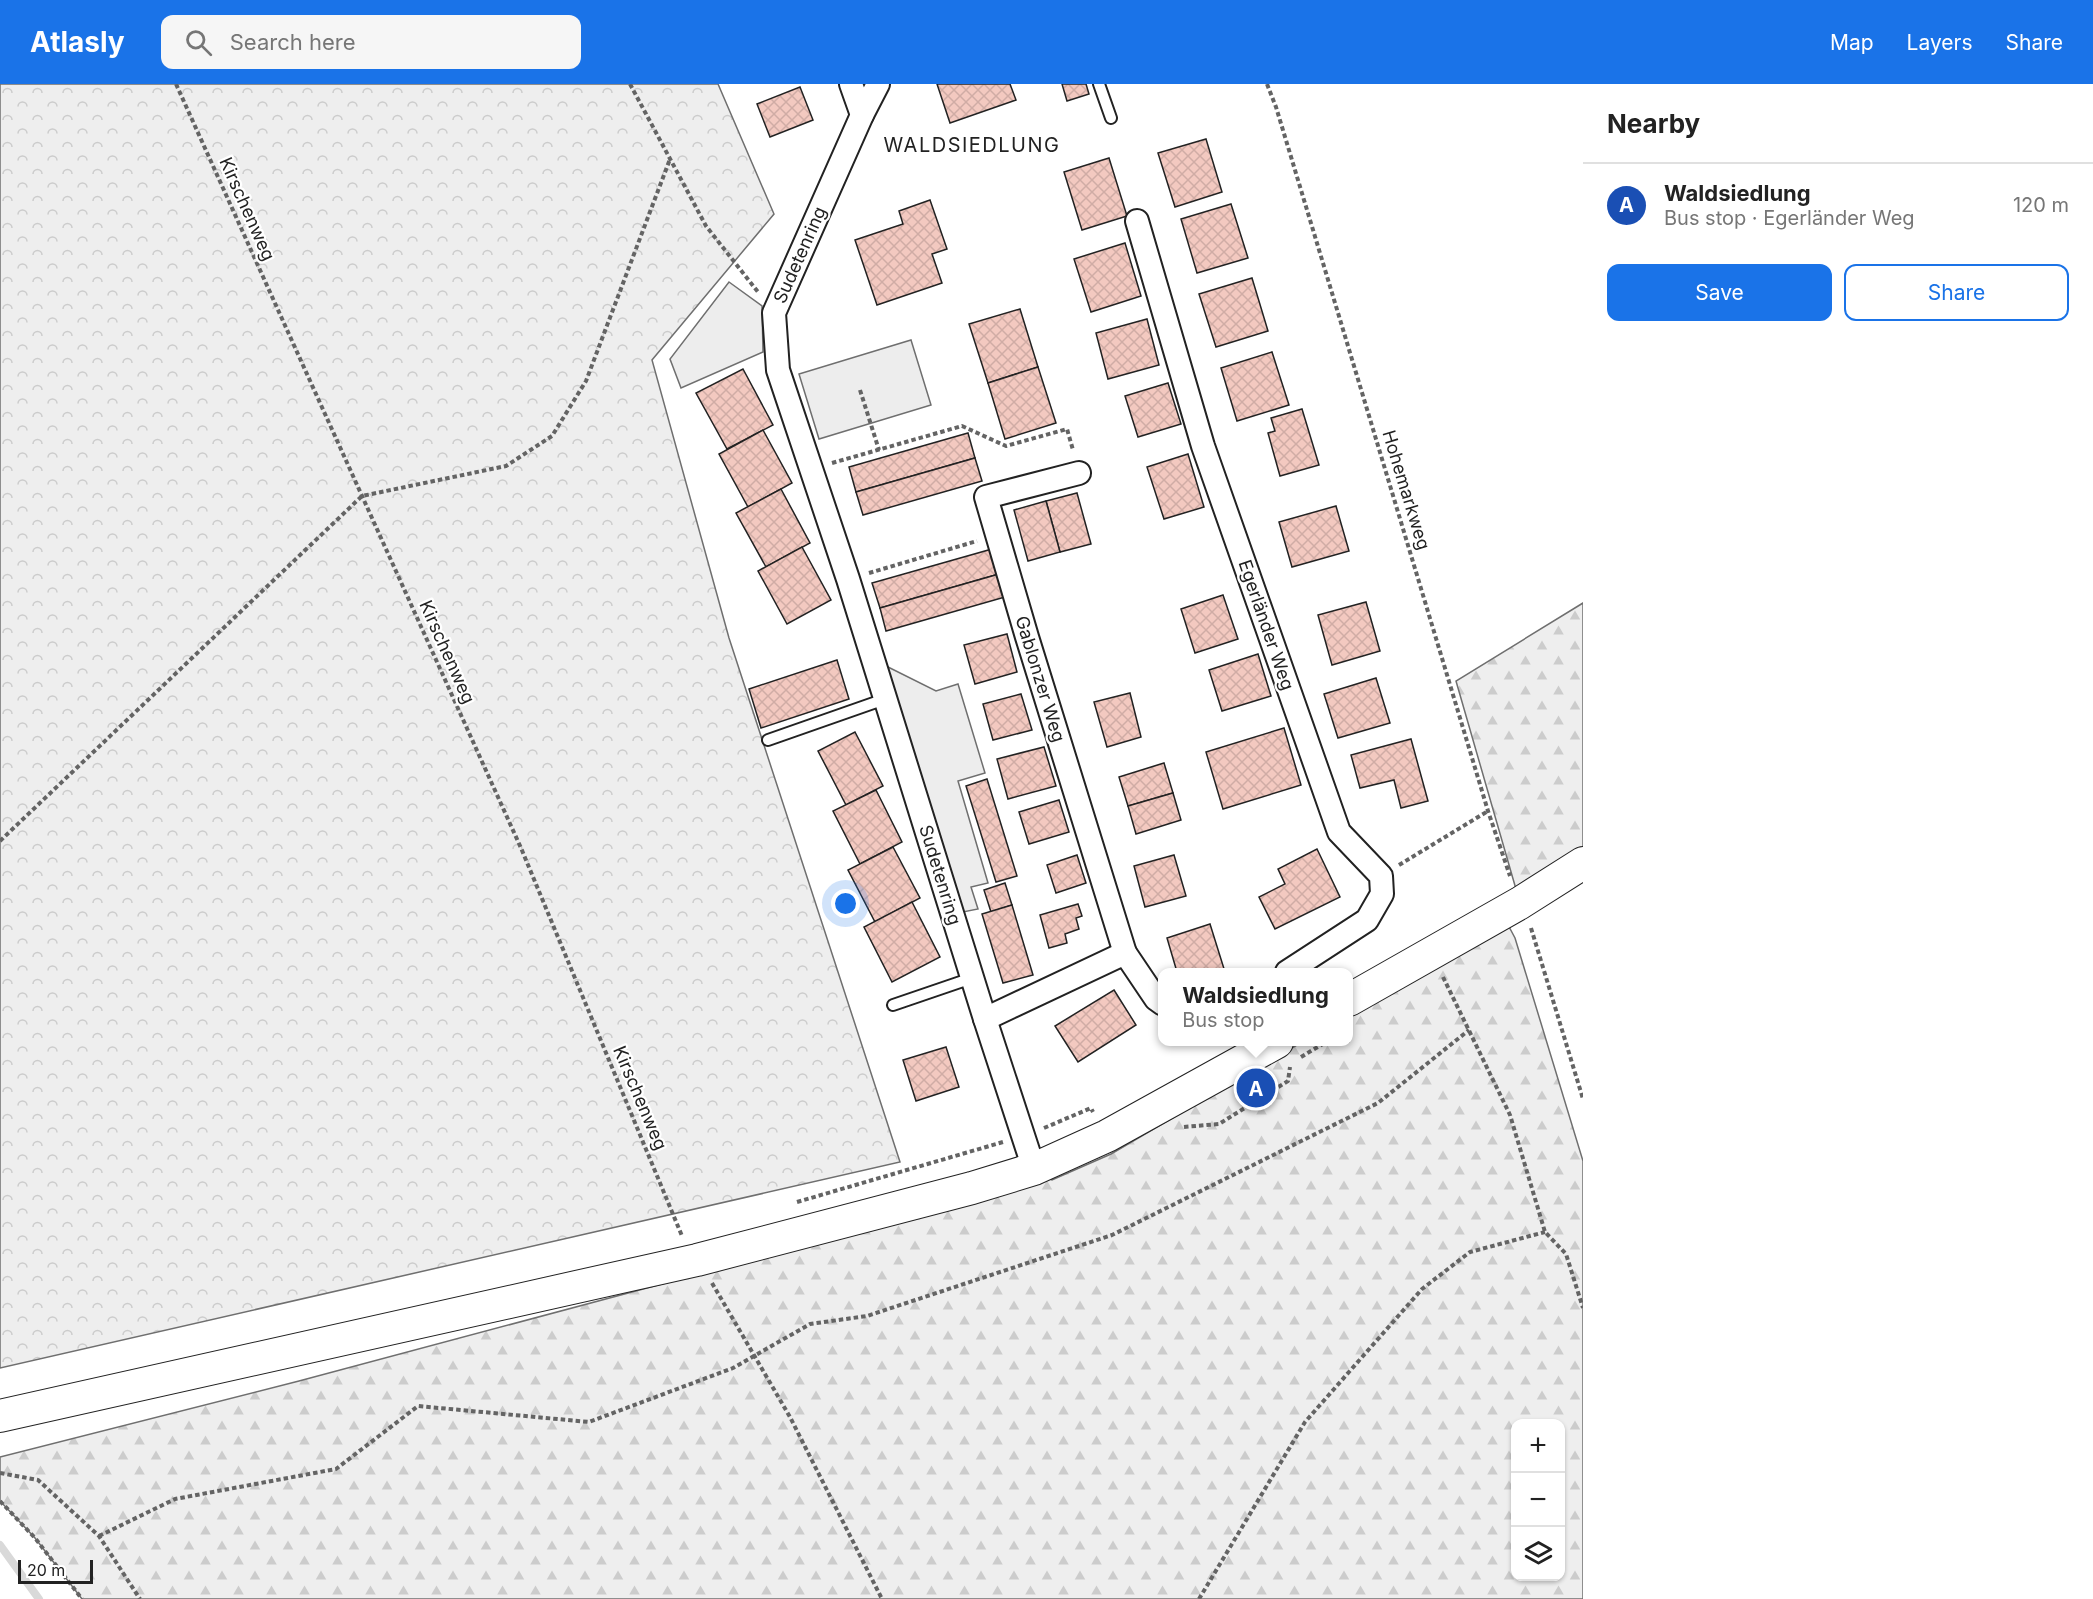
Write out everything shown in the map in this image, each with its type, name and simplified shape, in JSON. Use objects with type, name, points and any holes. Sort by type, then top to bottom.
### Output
[{"type":"main road","points":[[1353,998],[1520,903],[1583,863]]},
{"type":"main road","points":[[0,1416],[689,1248],[972,1188],[1035,1169],[1289,1054]]},
{"type":"street","points":[[850,84],[862,115]]},
{"type":"street","name":"Sudetenring","points":[[878,84],[774,313],[778,370],[848,579],[972,978],[1035,1169]]},
{"type":"street","name":"Egerländer Weg","points":[[1137,221],[1203,446],[1339,832],[1381,876]]},
{"type":"street","name":"Gablonzer Weg","points":[[1079,474],[986,497],[1125,953]]},
{"type":"street","points":[[1293,968],[1367,920],[1382,894],[1381,876]]},
{"type":"street","points":[[985,1019],[1125,953],[1158,1000]]},
{"type":"lane","points":[[1099,84],[1111,118]]},
{"type":"lane","points":[[768,740],[885,699]]},
{"type":"lane","points":[[893,1005],[972,978]]},
{"type":"path","name":"Kirschenweg","points":[[176,84],[521,848],[689,1248],[790,1417],[882,1599]]},
{"type":"path","points":[[630,84],[706,226],[774,313]]},
{"type":"path","name":"Hohemarkweg","points":[[1268,85],[1354,361],[1488,811],[1528,920],[1583,1099]]},
{"type":"path","points":[[0,841],[362,496],[506,466],[552,436],[586,381],[670,159]]},
{"type":"path","points":[[860,390],[879,450]]},
{"type":"path","points":[[812,469],[962,426],[1006,446],[1068,429],[1079,474]]},
{"type":"path","points":[[848,579],[996,535]]},
{"type":"path","points":[[1381,876],[1488,811]]},
{"type":"path","points":[[1441,972],[1510,1115],[1545,1232],[1566,1254],[1583,1308]]},
{"type":"path","points":[[99,1536],[175,1499],[336,1469],[418,1406],[589,1422],[733,1368],[810,1324],[867,1316],[1112,1235],[1378,1103],[1469,1030]]},
{"type":"path","points":[[1177,1128],[1219,1124],[1288,1081],[1289,1054],[1312,1046]]},
{"type":"path","points":[[797,1202],[1023,1136],[1091,1108],[1107,1136]]},
{"type":"path","points":[[1199,1599],[1305,1422],[1422,1289],[1470,1252],[1545,1232]]},
{"type":"path","points":[[0,1473],[38,1480],[99,1536],[140,1599]]},
{"type":"path","points":[[0,1501],[35,1538],[82,1599]]},
{"type":"green space","points":[[0,84],[718,84],[774,214],[652,360],[729,638],[900,1162],[0,1368]]},
{"type":"green space","points":[[1583,603],[1583,863],[1520,903],[1456,681]]},
{"type":"green space","points":[[1507,923],[1515,938],[1583,1161],[1583,1599],[82,1599],[35,1538],[0,1501],[0,1457],[299,1381],[1021,1188],[1045,1177],[1052,1180],[1111,1154],[1295,1046],[1353,1046],[1353,1012]]},
{"type":"shaded area","points":[[729,282],[762,306],[763,352],[681,388],[670,359]]},
{"type":"shaded area","points":[[911,340],[931,405],[819,439],[799,374]]},
{"type":"shaded area","points":[[886,666],[936,691],[958,684],[985,773],[958,781],[988,883],[971,887],[978,909],[963,912]]},
{"type":"building","points":[[937,84],[1010,84],[1016,100],[950,123]]},
{"type":"building","points":[[1062,84],[1086,84],[1089,94],[1067,101]]},
{"type":"building","points":[[800,87],[813,120],[770,137],[757,104]]},
{"type":"building","points":[[1206,139],[1222,192],[1175,207],[1158,153]]},
{"type":"building","points":[[1109,158],[1127,216],[1082,230],[1064,172]]},
{"type":"building","points":[[930,200],[947,249],[932,254],[942,283],[877,305],[855,240],[903,224],[899,211]]},
{"type":"building","points":[[1231,204],[1248,258],[1197,273],[1181,219]]},
{"type":"building","points":[[1125,243],[1141,296],[1091,312],[1074,259]]},
{"type":"building","points":[[1252,278],[1268,331],[1216,347],[1199,294]]},
{"type":"building","points":[[1020,309],[1038,367],[988,383],[969,324]]},
{"type":"building","points":[[1147,319],[1159,365],[1108,379],[1096,333]]},
{"type":"building","points":[[1272,352],[1289,405],[1237,421],[1221,368]]},
{"type":"building","points":[[1038,367],[1056,423],[1005,439],[988,383]]},
{"type":"building","points":[[743,369],[773,425],[727,449],[696,393]]},
{"type":"building","points":[[1168,383],[1181,424],[1138,437],[1125,396]]},
{"type":"building","points":[[1302,409],[1319,465],[1280,476],[1268,433],[1275,431],[1271,418]]},
{"type":"building","points":[[763,430],[792,483],[748,507],[719,454]]},
{"type":"building","points":[[968,433],[975,458],[856,492],[849,467]]},
{"type":"building","points":[[1188,454],[1204,507],[1164,519],[1147,467]]},
{"type":"building","points":[[975,458],[982,481],[863,515],[856,492]]},
{"type":"building","points":[[781,489],[810,543],[766,567],[736,513]]},
{"type":"building","points":[[1077,493],[1091,544],[1060,552],[1046,501]]},
{"type":"building","points":[[1046,501],[1060,552],[1028,561],[1014,510]]},
{"type":"building","points":[[1336,506],[1349,551],[1292,567],[1279,522]]},
{"type":"building","points":[[802,547],[831,600],[787,624],[758,571]]},
{"type":"building","points":[[992,549],[999,574],[880,608],[872,583]]},
{"type":"building","points":[[999,574],[1005,597],[886,631],[880,608]]},
{"type":"building","points":[[1223,595],[1238,639],[1195,653],[1181,609]]},
{"type":"building","points":[[1366,602],[1380,651],[1332,665],[1318,615]]},
{"type":"building","points":[[1007,634],[1017,672],[975,684],[964,645]]},
{"type":"building","points":[[1258,654],[1271,696],[1222,711],[1209,670]]},
{"type":"building","points":[[837,660],[849,699],[761,728],[749,689]]},
{"type":"building","points":[[1376,678],[1390,723],[1338,738],[1324,694]]},
{"type":"building","points":[[1130,693],[1141,737],[1107,747],[1094,702]]},
{"type":"building","points":[[1021,694],[1032,730],[993,740],[983,704]]},
{"type":"building","points":[[1284,728],[1301,785],[1223,809],[1206,752]]},
{"type":"building","points":[[855,732],[883,786],[846,805],[818,751]]},
{"type":"building","points":[[1411,739],[1428,801],[1401,808],[1394,780],[1360,788],[1351,755]]},
{"type":"building","points":[[1044,747],[1056,786],[1008,799],[997,759]]},
{"type":"building","points":[[1164,763],[1173,793],[1128,806],[1119,777]]},
{"type":"building","points":[[987,779],[1017,876],[996,882],[966,786]]},
{"type":"building","points":[[876,790],[902,842],[860,864],[833,811]]},
{"type":"building","points":[[1173,793],[1181,820],[1136,834],[1128,806]]},
{"type":"building","points":[[1059,800],[1069,832],[1029,844],[1019,812]]},
{"type":"building","points":[[893,847],[920,898],[875,922],[848,870]]},
{"type":"building","points":[[1317,849],[1340,897],[1275,929],[1259,897],[1285,884],[1278,869]]},
{"type":"building","points":[[1077,855],[1086,883],[1056,893],[1047,865]]},
{"type":"building","points":[[1174,855],[1186,896],[1145,907],[1134,866]]},
{"type":"building","points":[[1005,883],[1012,905],[991,912],[984,890]]},
{"type":"building","points":[[912,902],[940,957],[892,982],[864,927]]},
{"type":"building","points":[[1078,904],[1082,916],[1076,918],[1079,929],[1065,934],[1067,943],[1049,948],[1040,915]]},
{"type":"building","points":[[1012,905],[1033,975],[1003,983],[982,914]]},
{"type":"building","points":[[1210,924],[1224,968],[1176,968],[1167,938]]},
{"type":"building","points":[[1114,990],[1136,1025],[1078,1062],[1055,1026]]},
{"type":"building","points":[[946,1047],[959,1087],[916,1101],[903,1060]]},
{"type":"waterway","points":[[0,1545],[39,1599]]},
{"type":"place","name":"Waldsiedlung","points":[[1256,1088]]},
{"type":"district","name":"WALDSIEDLUNG","points":[[972,145]]}]
